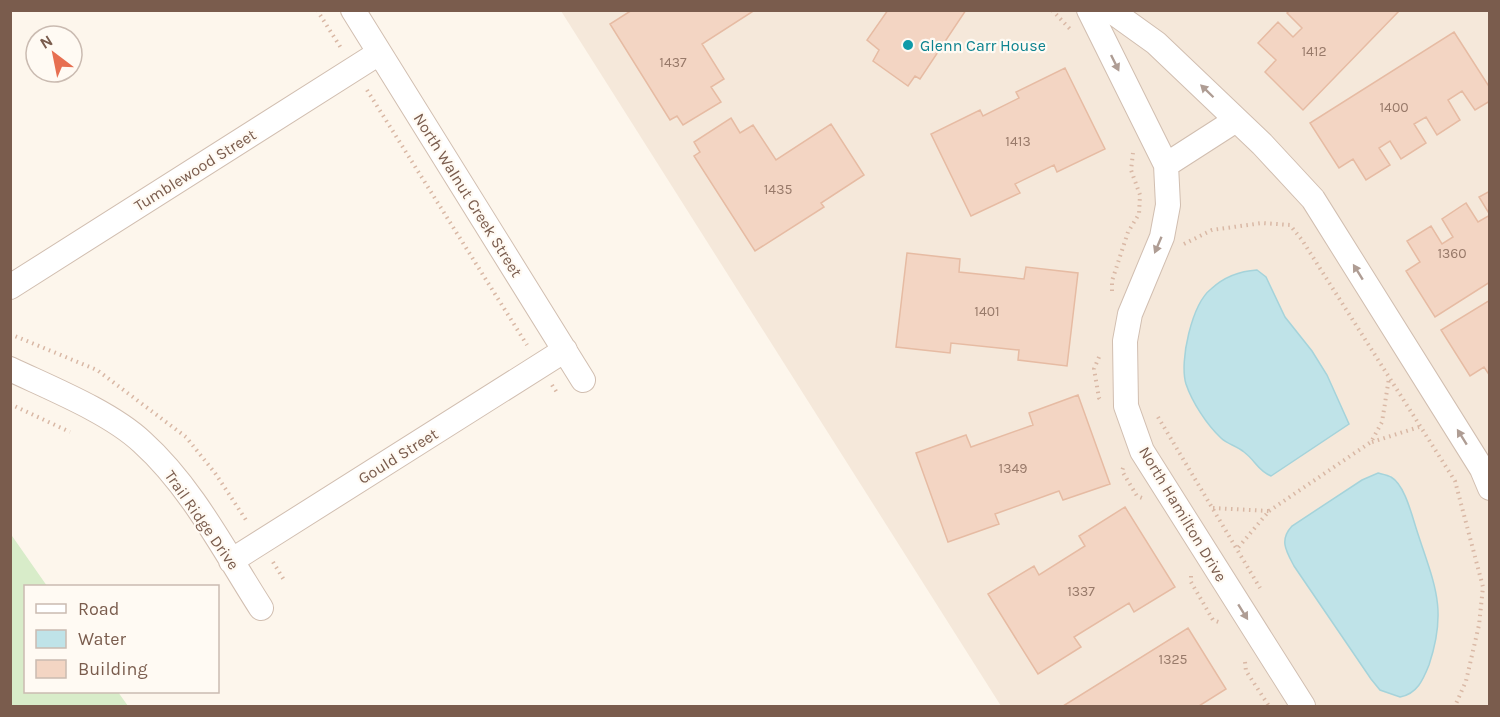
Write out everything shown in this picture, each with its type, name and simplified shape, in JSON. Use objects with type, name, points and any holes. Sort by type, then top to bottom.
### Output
[{"type":"street","name":"North Walnut Creek Street","points":[[353,10],[583,380]]},
{"type":"street","name":"North Hamilton Drive","points":[[1089,10],[1166,165],[1168,205],[1162,237],[1142,280],[1130,314],[1125,341],[1126,406],[1142,451],[1303,706]]},
{"type":"street","points":[[1110,10],[1156,43],[1262,144],[1313,199],[1482,469],[1490,488]]},
{"type":"street","name":"Tumblewood Street","points":[[10,287],[379,53]]},
{"type":"street","points":[[1166,165],[1236,120]]},
{"type":"street","name":"Gould Street","points":[[231,561],[565,351]]},
{"type":"street","name":"Trail Ridge Drive","points":[[10,369],[106,417],[141,441],[172,474],[196,507],[261,608]]},
{"type":"path","points":[[317,10],[558,394]]},
{"type":"path","points":[[1181,246],[1212,230],[1262,223],[1290,225],[1302,240],[1455,481],[1483,587],[1479,625],[1466,681],[1455,706]]},
{"type":"path","points":[[1371,442],[1382,422],[1389,378]]},
{"type":"path","points":[[10,404],[70,432]]},
{"type":"path","points":[[1155,412],[1234,544]]},
{"type":"path","points":[[1237,549],[1269,511],[1371,442],[1419,427]]},
{"type":"path","points":[[1212,508],[1269,511]]},
{"type":"shaded area","points":[[561,11],[1489,11],[1489,706],[1001,706]]},
{"type":"green space","points":[[10,533],[46,585],[24,585],[24,693],[119,693],[128,706],[11,706]]},
{"type":"water","points":[[1257,270],[1266,277],[1285,317],[1312,351],[1327,375],[1349,424],[1271,476],[1248,455],[1223,440],[1210,427],[1192,398],[1184,374],[1189,334],[1204,296],[1227,278],[1238,273]]},
{"type":"water","points":[[1378,473],[1387,475],[1396,481],[1404,494],[1433,582],[1438,612],[1435,645],[1427,671],[1415,690],[1400,697],[1380,690],[1371,679],[1294,566],[1285,546],[1286,536],[1292,526],[1362,480]]},
{"type":"building","points":[[632,10],[755,10],[702,44],[724,79],[711,87],[721,102],[683,125],[677,116],[670,120],[610,24]]},
{"type":"building","name":"Glenn Carr House","points":[[888,10],[966,10],[920,79],[915,76],[908,86],[873,61],[879,50],[867,40]]},
{"type":"building","points":[[1290,10],[1400,10],[1303,110],[1265,72],[1276,60],[1258,43],[1278,22],[1293,37],[1302,28],[1287,13]]},
{"type":"building","points":[[1454,32],[1490,88],[1490,101],[1475,110],[1462,91],[1448,100],[1460,120],[1437,135],[1426,117],[1414,124],[1426,143],[1401,159],[1390,141],[1379,148],[1390,165],[1366,180],[1353,159],[1339,168],[1310,123]]},
{"type":"building","points":[[1065,68],[1105,149],[1057,172],[1054,165],[1015,184],[1020,193],[971,216],[931,134],[980,110],[983,116],[1019,98],[1016,92]]},
{"type":"building","points":[[731,118],[740,133],[753,125],[776,160],[831,124],[864,175],[821,203],[824,207],[755,251],[694,156],[700,152],[694,142]]},
{"type":"building","points":[[1490,191],[1490,215],[1479,197]]},
{"type":"building","points":[[1466,203],[1478,222],[1490,215],[1490,282],[1435,317],[1406,271],[1420,262],[1407,241],[1431,226],[1442,244],[1453,237],[1442,219]]},
{"type":"building","points":[[907,253],[960,259],[959,272],[1024,279],[1026,267],[1078,273],[1067,366],[1018,360],[1019,350],[951,343],[950,353],[896,347]]},
{"type":"building","points":[[1490,300],[1490,376],[1484,367],[1470,376],[1441,330]]},
{"type":"building","points":[[1078,395],[1110,484],[1063,500],[1059,491],[995,514],[999,524],[948,542],[916,453],[966,435],[971,447],[1033,425],[1029,413]]},
{"type":"building","points":[[1125,507],[1175,587],[1134,612],[1129,603],[1074,637],[1081,647],[1038,674],[988,594],[1034,566],[1039,575],[1085,546],[1079,536]]},
{"type":"building","points":[[1188,628],[1226,689],[1199,706],[1063,706]]},
{"type":"place","name":"Glenn Carr House","points":[[908,45]]}]
